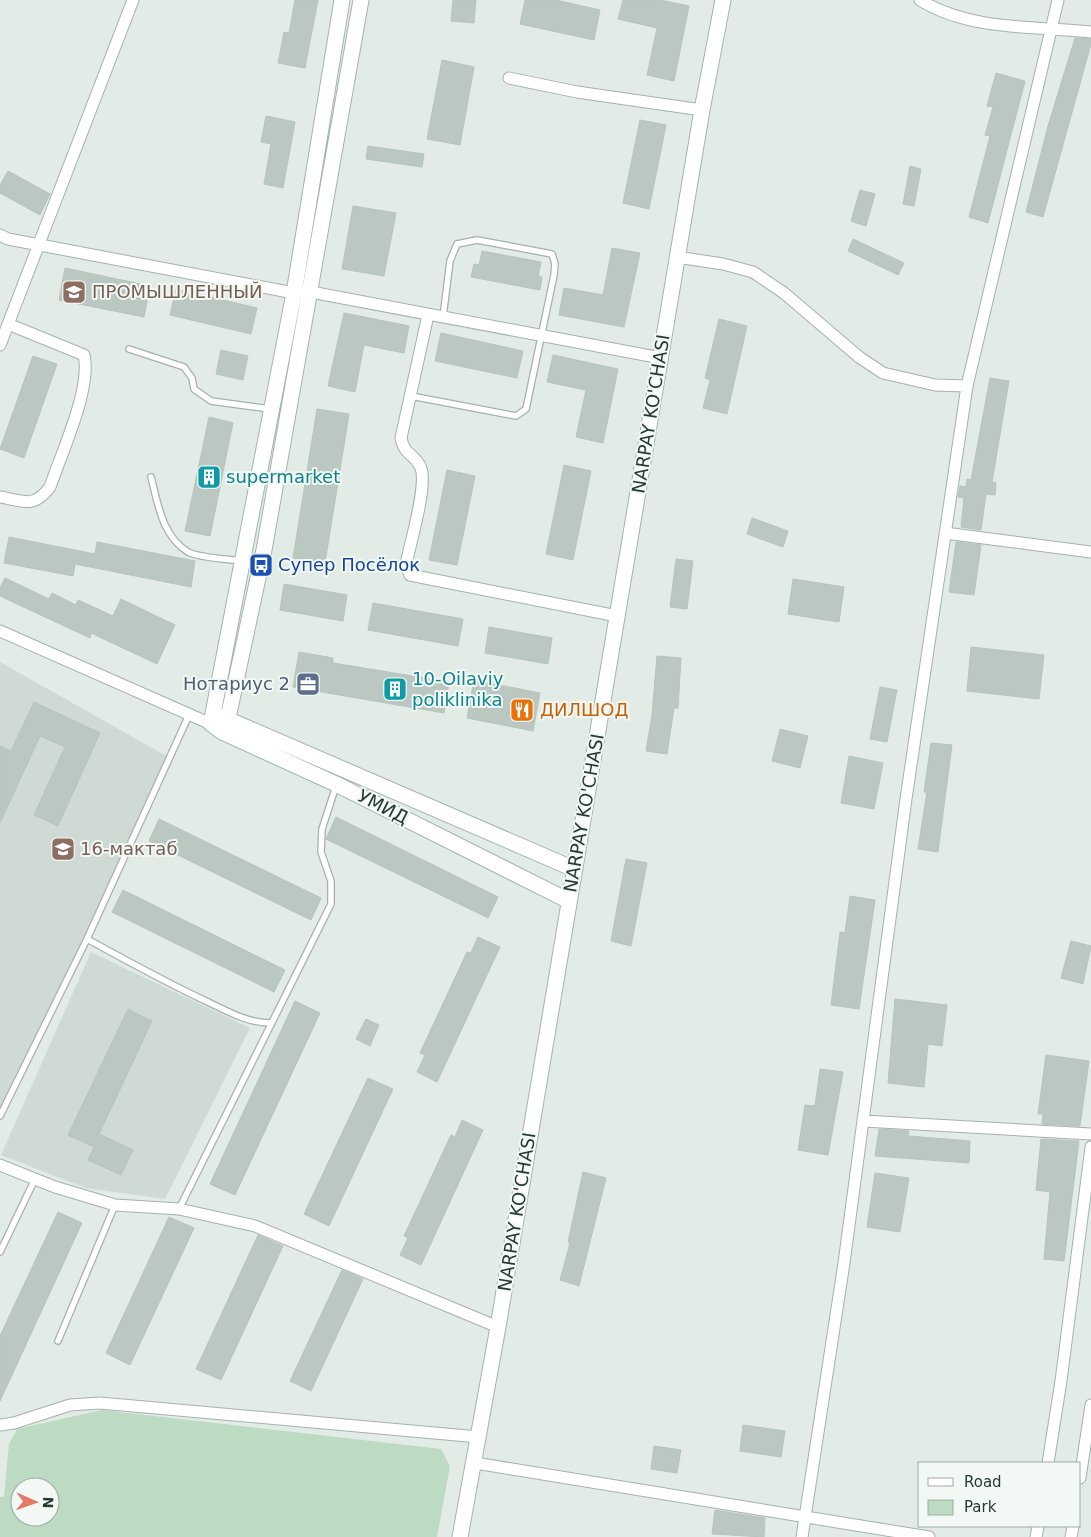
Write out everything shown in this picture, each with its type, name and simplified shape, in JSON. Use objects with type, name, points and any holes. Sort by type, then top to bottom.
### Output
[{"type":"street","points":[[0,345],[133,0]]},
{"type":"street","points":[[219,722],[242,561],[294,293],[342,0]]},
{"type":"street","points":[[219,722],[264,550],[361,0]]},
{"type":"street","name":"NARPAY KO'CHASI","points":[[460,1537],[475,1463],[677,256],[723,0]]},
{"type":"street","points":[[920,0],[959,17],[997,24],[1051,27],[1091,32]]},
{"type":"street","points":[[802,1537],[864,1121],[906,799],[967,386],[1058,0]]},
{"type":"street","points":[[509,78],[578,92],[702,110]]},
{"type":"street","points":[[0,235],[8,239],[38,245],[294,293],[311,292],[660,358]]},
{"type":"street","points":[[677,256],[723,264],[753,272],[784,293],[859,357],[883,373],[935,385],[967,386]]},
{"type":"street","points":[[428,315],[401,438],[402,448],[420,465],[424,480],[406,564],[410,575],[617,616]]},
{"type":"street","points":[[0,496],[31,502],[41,500],[50,487],[84,386],[86,365],[84,355],[8,324]]},
{"type":"street","points":[[945,533],[1091,552]]},
{"type":"street","points":[[0,631],[193,716],[219,722]]},
{"type":"street","name":"УМИД","points":[[219,722],[336,784],[569,901]]},
{"type":"street","name":"УМИД","points":[[219,722],[574,869]]},
{"type":"street","points":[[864,1121],[1091,1134]]},
{"type":"street","points":[[1048,1462],[1091,1147]]},
{"type":"street","points":[[0,1165],[35,1179],[116,1205],[179,1210],[255,1226],[498,1327]]},
{"type":"street","points":[[0,1425],[14,1423],[70,1405],[100,1403],[479,1437]]},
{"type":"street","points":[[1081,1471],[1091,1404]]},
{"type":"street","points":[[475,1463],[929,1537]]},
{"type":"lane","points":[[411,396],[516,416],[526,409],[554,275],[555,264],[552,254],[477,240],[457,244],[450,261],[442,317]]},
{"type":"lane","points":[[129,349],[184,367],[192,378],[194,389],[211,401],[271,409]]},
{"type":"lane","points":[[151,477],[163,524],[176,542],[190,552],[242,561]]},
{"type":"lane","points":[[0,1116],[193,716]]},
{"type":"lane","points":[[179,1210],[270,1023],[331,904],[331,881],[321,852],[322,829],[336,784]]},
{"type":"lane","points":[[87,938],[170,984],[243,1019],[258,1023],[270,1023]]},
{"type":"lane","points":[[0,1252],[35,1179]]},
{"type":"lane","points":[[58,1341],[116,1205]]},
{"type":"shaded area","name":"16-мактаб","points":[[0,662],[168,757],[65,980],[0,1113]]},
{"type":"shaded area","points":[[91,952],[250,1028],[165,1199],[86,1188],[1,1155]]},
{"type":"green space","points":[[102,1410],[441,1449],[450,1466],[437,1537],[0,1537],[0,1497],[4,1497],[9,1444],[17,1429]]},
{"type":"building","points":[[295,0],[318,0],[305,68],[278,63],[284,32],[289,33]]},
{"type":"building","points":[[453,0],[476,0],[474,23],[451,21]]},
{"type":"building","points":[[525,0],[556,0],[600,10],[594,40],[520,24]]},
{"type":"building","points":[[623,0],[660,0],[689,6],[674,81],[647,75],[657,28],[618,19]]},
{"type":"building","points":[[1075,38],[1091,39],[1091,44],[1043,217],[1026,212],[1048,126]]},
{"type":"building","points":[[442,60],[474,67],[460,145],[427,139]]},
{"type":"building","points":[[996,73],[1025,81],[988,223],[969,217],[990,136],[985,135],[993,107],[987,106]]},
{"type":"building","points":[[266,116],[295,122],[283,188],[264,184],[271,144],[261,142]]},
{"type":"building","points":[[640,120],[666,125],[649,209],[623,203]]},
{"type":"building","points":[[368,146],[424,154],[422,167],[366,159]]},
{"type":"building","points":[[910,166],[921,169],[914,206],[903,204]]},
{"type":"building","points":[[8,171],[50,194],[40,215],[0,193],[0,185]]},
{"type":"building","points":[[860,190],[875,194],[866,226],[851,221]]},
{"type":"building","points":[[353,206],[396,213],[384,276],[342,269]]},
{"type":"building","points":[[853,239],[904,263],[898,275],[848,251]]},
{"type":"building","points":[[612,248],[640,253],[624,327],[559,315],[564,288],[603,295]]},
{"type":"building","points":[[482,251],[541,262],[538,276],[542,277],[540,290],[471,277],[474,264],[479,265]]},
{"type":"building","points":[[65,268],[150,286],[144,317],[59,300]]},
{"type":"building","points":[[176,289],[257,308],[251,334],[170,315]]},
{"type":"building","points":[[344,313],[409,326],[404,353],[364,345],[355,392],[328,386]]},
{"type":"building","points":[[719,319],[747,326],[727,414],[703,408],[710,380],[705,378]]},
{"type":"building","points":[[441,333],[523,351],[517,378],[435,361]]},
{"type":"building","points":[[221,350],[248,356],[243,380],[216,374]]},
{"type":"building","points":[[553,355],[618,369],[603,443],[576,437],[586,390],[547,382]]},
{"type":"building","points":[[33,356],[57,364],[24,458],[0,449]]},
{"type":"building","points":[[990,378],[1009,381],[992,482],[996,483],[995,495],[986,494],[981,530],[961,527],[964,498],[958,497],[960,486],[966,487],[967,479],[971,480]]},
{"type":"building","points":[[317,409],[349,414],[325,563],[293,558]]},
{"type":"building","name":"supermarket","points":[[209,417],[233,423],[210,536],[185,531]]},
{"type":"building","points":[[564,465],[591,471],[573,560],[546,554]]},
{"type":"building","points":[[447,470],[475,476],[457,565],[429,560]]},
{"type":"building","points":[[752,518],[788,531],[783,547],[747,534]]},
{"type":"building","points":[[9,537],[95,554],[97,542],[195,561],[191,587],[75,564],[73,576],[4,563]]},
{"type":"building","points":[[956,542],[981,545],[974,595],[949,592]]},
{"type":"building","points":[[676,559],[693,561],[687,609],[670,607]]},
{"type":"building","points":[[5,578],[49,599],[52,593],[76,605],[78,600],[113,616],[121,599],[175,625],[157,664],[91,633],[90,638],[0,596],[0,588]]},
{"type":"building","points":[[793,579],[844,587],[839,622],[788,614]]},
{"type":"building","points":[[284,584],[347,595],[343,621],[280,610]]},
{"type":"building","points":[[373,603],[463,619],[458,646],[368,630]]},
{"type":"building","points":[[489,627],[552,638],[548,664],[485,653]]},
{"type":"building","points":[[971,647],[1044,655],[1039,699],[967,691]]},
{"type":"building","name":"10-Oilaviy poliklinika","points":[[299,652],[333,658],[333,663],[449,682],[444,713],[293,687]]},
{"type":"building","points":[[657,656],[681,658],[678,708],[674,708],[667,754],[646,751],[652,715]]},
{"type":"building","points":[[474,680],[540,693],[533,731],[467,718]]},
{"type":"building","points":[[880,687],[897,690],[887,742],[870,739]]},
{"type":"building","points":[[34,702],[100,733],[58,826],[34,815],[65,747],[40,736],[0,823],[0,746],[11,751]]},
{"type":"building","points":[[780,729],[808,736],[800,768],[772,761]]},
{"type":"building","points":[[931,743],[952,745],[938,852],[918,849],[927,792],[924,792]]},
{"type":"building","points":[[849,756],[883,763],[874,809],[841,803]]},
{"type":"building","points":[[336,817],[498,897],[488,918],[326,839]]},
{"type":"building","points":[[159,819],[321,898],[311,920],[149,841]]},
{"type":"building","points":[[626,859],[647,863],[631,946],[611,941]]},
{"type":"building","points":[[123,890],[285,970],[274,992],[112,912]]},
{"type":"building","points":[[850,896],[875,900],[859,1009],[831,1005],[840,932],[845,933]]},
{"type":"building","points":[[478,937],[500,947],[437,1082],[417,1072],[425,1055],[420,1053],[467,952],[471,953]]},
{"type":"building","points":[[1071,941],[1091,946],[1083,984],[1061,978]]},
{"type":"building","points":[[895,999],[947,1005],[942,1046],[928,1044],[924,1087],[888,1083]]},
{"type":"building","points":[[295,1001],[320,1013],[235,1195],[210,1184]]},
{"type":"building","points":[[128,1009],[152,1021],[99,1134],[133,1150],[121,1175],[88,1160],[94,1147],[68,1135]]},
{"type":"building","points":[[366,1019],[379,1025],[370,1046],[356,1039]]},
{"type":"building","points":[[1046,1055],[1089,1061],[1080,1126],[1042,1124],[1043,1114],[1038,1114]]},
{"type":"building","points":[[820,1069],[843,1072],[828,1155],[798,1150],[805,1105],[815,1106]]},
{"type":"building","points":[[368,1078],[393,1089],[329,1226],[304,1214]]},
{"type":"building","points":[[462,1120],[483,1130],[421,1265],[400,1255],[408,1238],[404,1236],[451,1135],[455,1137]]},
{"type":"building","points":[[879,1129],[909,1131],[908,1136],[970,1141],[969,1163],[875,1156]]},
{"type":"building","points":[[1041,1139],[1079,1141],[1064,1261],[1044,1259],[1050,1192],[1036,1190]]},
{"type":"building","points":[[583,1172],[606,1178],[579,1286],[560,1280],[570,1243],[568,1242]]},
{"type":"building","points":[[875,1173],[909,1178],[900,1232],[867,1227]]},
{"type":"building","points":[[58,1212],[82,1223],[0,1401],[0,1336]]},
{"type":"building","points":[[169,1217],[194,1228],[130,1365],[106,1353]]},
{"type":"building","points":[[258,1235],[283,1246],[221,1380],[196,1369]]},
{"type":"building","points":[[342,1270],[363,1279],[311,1391],[290,1381]]},
{"type":"building","points":[[743,1425],[785,1431],[781,1457],[740,1451]]},
{"type":"building","points":[[654,1446],[681,1450],[677,1473],[651,1469]]},
{"type":"building","points":[[715,1510],[765,1518],[764,1537],[712,1534]]},
{"type":"place","name":"ПРОМЫШЛЕННЫЙ","points":[[74,292]]},
{"type":"place","name":"supermarket","points":[[209,477]]},
{"type":"place","name":"Супер Посёлок","points":[[261,565]]},
{"type":"place","name":"Нотариус 2","points":[[308,684]]},
{"type":"place","name":"10-Oilaviy poliklinika","points":[[395,689]]},
{"type":"place","name":"ДИЛШОД","points":[[522,710]]},
{"type":"place","name":"16-мактаб","points":[[63,849]]}]
